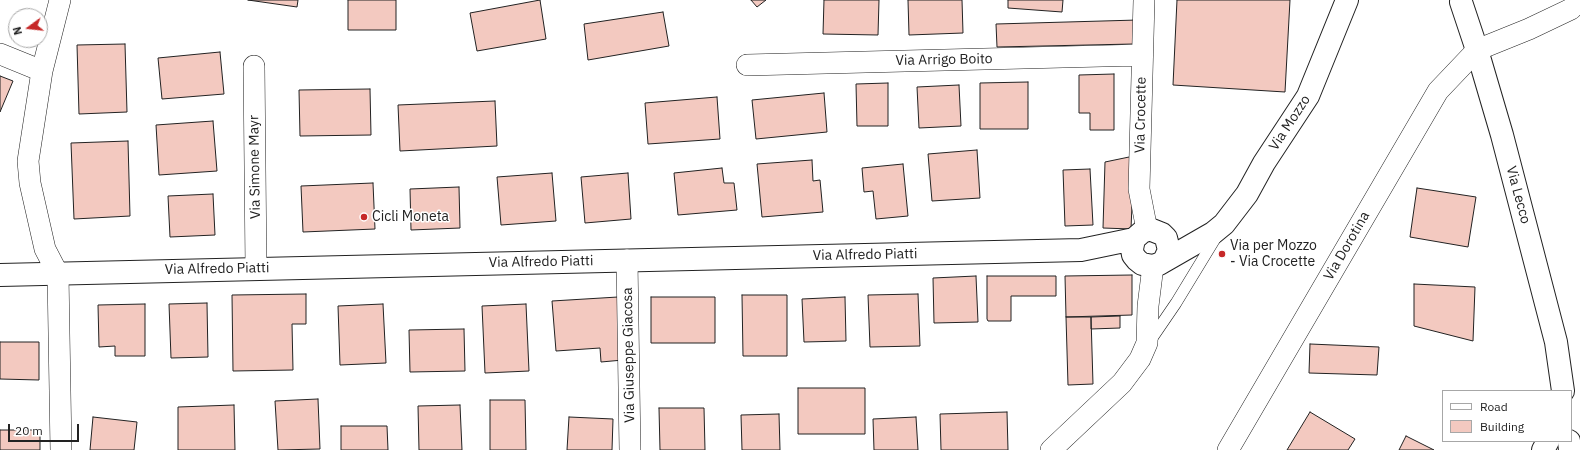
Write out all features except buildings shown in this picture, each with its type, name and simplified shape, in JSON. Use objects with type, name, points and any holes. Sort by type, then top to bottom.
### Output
[{"type":"main road","name":"Via Mozzo","points":[[1150,264],[1218,229],[1247,194],[1264,163],[1308,96],[1347,0]]},
{"type":"main road","name":"Via Lecco","points":[[1460,2],[1477,50],[1502,135],[1556,342],[1563,390]]},
{"type":"main road","points":[[1147,234],[1166,238],[1169,250],[1164,260],[1150,264],[1134,255],[1132,249],[1147,234],[1218,229]]},
{"type":"main road","name":"Via Alfredo Piatti","points":[[0,275],[1081,250],[1147,234]]},
{"type":"main road","name":"Via Alfredo Piatti","points":[[1081,250],[1150,264]]},
{"type":"street","points":[[60,0],[42,71],[28,161],[30,184],[46,249],[58,274],[61,450]]},
{"type":"street","name":"Via Crocette","points":[[1144,0],[1139,189],[1147,234]]},
{"type":"street","points":[[1477,50],[1529,29],[1564,12],[1571,8],[1579,0]]},
{"type":"street","name":"Via Dorotina","points":[[1228,450],[1438,91],[1477,50]]},
{"type":"street","points":[[0,54],[42,71]]},
{"type":"street","name":"Via Arrigo Boito","points":[[746,65],[1142,55]]},
{"type":"street","name":"Via Simone Mayr","points":[[254,66],[256,268]]},
{"type":"street","name":"Via Giuseppe Giacosa","points":[[627,260],[630,450]]},
{"type":"street","points":[[1051,450],[1122,383],[1137,364],[1147,343],[1150,264]]},
{"type":"lane","points":[[1144,350],[1176,303],[1218,229]]},
{"type":"place","name":"Cicli Moneta","points":[[364,217]]},
{"type":"place","name":"Via per Mozzo - Via Crocette","points":[[1222,254]]}]
